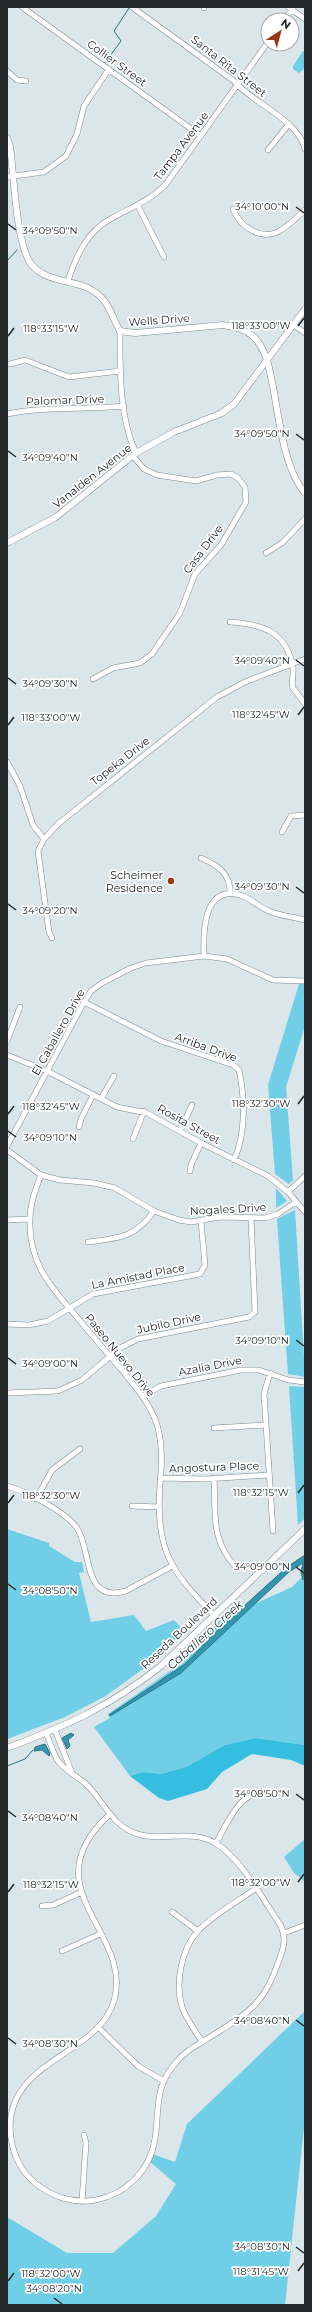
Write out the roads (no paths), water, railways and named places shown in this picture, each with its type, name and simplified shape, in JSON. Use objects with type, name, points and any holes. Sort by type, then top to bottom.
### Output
[{"type":"main road","name":"Wells Drive","points":[[7,138],[10,147],[22,242],[27,256],[41,273],[58,280],[68,281],[84,286],[101,297],[112,313],[120,331],[135,333],[223,325],[237,327],[254,337],[260,344],[267,361],[288,457],[294,476],[305,493]]},
{"type":"main road","name":"Vanalden Avenue","points":[[7,543],[56,517],[134,454],[174,432],[222,413],[234,404],[305,309]]},
{"type":"main road","name":"Reseda Boulevard","points":[[7,1748],[55,1730],[103,1707],[131,1689],[161,1666],[305,1528]]},
{"type":"street","name":"Collier Street","points":[[22,7],[201,136]]},
{"type":"street","name":"Santa Rita Street","points":[[132,7],[237,85],[240,89],[289,124],[298,132],[305,149]]},
{"type":"street","points":[[292,8],[305,19]]},
{"type":"street","name":"Tampa Avenue","points":[[68,281],[78,254],[90,236],[111,218],[138,206],[156,194],[166,184],[261,52]]},
{"type":"street","points":[[7,178],[44,172],[66,156],[77,134],[84,106],[109,69]]},
{"type":"street","points":[[7,71],[17,80],[26,81]]},
{"type":"street","points":[[268,150],[289,124]]},
{"type":"street","points":[[138,206],[164,257]]},
{"type":"street","points":[[233,209],[236,218],[248,229],[258,234],[270,234],[280,231],[305,210]]},
{"type":"street","points":[[294,325],[305,333]]},
{"type":"street","name":"Casa Drive","points":[[93,678],[113,668],[140,663],[152,654],[180,613],[195,574],[221,545],[246,502],[244,487],[238,478],[231,474],[217,474],[196,481],[157,475],[140,466],[134,454],[124,406],[120,371],[120,331]]},
{"type":"street","points":[[10,364],[25,360],[69,377],[120,371]]},
{"type":"street","name":"Palomar Drive","points":[[7,414],[40,408],[97,409],[124,406]]},
{"type":"street","points":[[266,553],[282,543],[305,519]]},
{"type":"street","points":[[230,622],[252,624],[268,629],[280,640],[292,664],[292,688],[305,704]]},
{"type":"street","name":"Topeka Drive","points":[[52,938],[48,932],[38,851],[44,839],[58,824],[217,697],[245,682],[305,659]]},
{"type":"street","points":[[7,762],[20,786],[33,825],[44,839]]},
{"type":"street","points":[[282,832],[291,816],[305,815]]},
{"type":"street","points":[[201,858],[219,867],[225,873],[230,882],[230,894]]},
{"type":"street","points":[[204,956],[203,933],[208,911],[215,901],[230,894],[242,895],[272,912],[305,920]]},
{"type":"street","name":"El Caballero Drive","points":[[7,1146],[84,1002],[91,991],[102,983],[131,968],[146,963],[204,956],[228,959],[273,980],[305,981]]},
{"type":"street","name":"Arriba Drive","points":[[84,1002],[161,1041],[233,1065],[238,1070],[244,1132],[241,1146],[234,1160]]},
{"type":"street","points":[[7,1040],[20,1007]]},
{"type":"street","name":"Rosita Street","points":[[7,1055],[47,1071],[122,1109],[144,1112],[201,1143],[268,1176],[288,1192],[305,1212]]},
{"type":"street","points":[[101,1099],[114,1076]]},
{"type":"street","points":[[79,1127],[81,1119],[93,1095]]},
{"type":"street","points":[[180,1131],[192,1104]]},
{"type":"street","points":[[133,1139],[144,1112]]},
{"type":"street","points":[[190,1171],[201,1143]]},
{"type":"street","name":"Nogales Drive","points":[[7,1150],[41,1175],[60,1180],[94,1183],[115,1188],[154,1211],[179,1220],[191,1222],[220,1217],[270,1217],[296,1202]]},
{"type":"street","name":"Paseo Nuevo Drive","points":[[41,1175],[34,1196],[29,1219],[33,1250],[38,1265],[54,1292],[143,1396],[155,1419],[159,1435],[159,1527],[165,1551],[172,1566],[188,1588],[214,1615]]},
{"type":"street","points":[[288,1192],[305,1176]]},
{"type":"street","points":[[88,1242],[119,1238],[133,1233],[154,1211]]},
{"type":"street","name":"Jubilo Drive","points":[[7,1393],[58,1391],[82,1380],[109,1356],[138,1339],[249,1317],[255,1312],[251,1218]]},
{"type":"street","points":[[7,1220],[29,1219]]},
{"type":"street","name":"La Amistad Place","points":[[7,1324],[41,1323],[56,1317],[93,1294],[200,1274],[205,1265],[201,1221]]},
{"type":"street","name":"Azalia Drive","points":[[143,1396],[161,1386],[241,1370],[259,1370],[288,1380],[305,1382]]},
{"type":"street","points":[[270,1373],[264,1394],[273,1531]]},
{"type":"street","points":[[214,1428],[266,1425]]},
{"type":"street","points":[[36,1499],[52,1470],[80,1449]]},
{"type":"street","name":"Angostura Place","points":[[160,1478],[214,1478],[269,1475]]},
{"type":"street","points":[[214,1478],[218,1541],[223,1552],[236,1567]]},
{"type":"street","points":[[7,1486],[36,1499],[61,1513],[77,1528],[86,1546],[89,1572],[97,1585],[105,1590],[120,1593],[126,1591],[172,1566]]},
{"type":"street","points":[[132,1506],[158,1507]]},
{"type":"street","points":[[55,1730],[73,1774]]},
{"type":"street","points":[[46,1733],[58,1761],[65,1769],[90,1789],[109,1815],[124,1828],[141,1835],[191,1835],[216,1843],[230,1854],[284,1933],[285,1944],[273,1979],[264,1997],[247,2013],[179,2058],[164,2081],[156,2102],[154,2142],[140,2174],[115,2194],[82,2201],[69,2200],[50,2194],[27,2175],[13,2148],[12,2117],[17,2100],[30,2079],[98,2027],[113,2004],[116,1984],[114,1966],[82,1892],[79,1866],[84,1847],[96,1827],[109,1815]]},
{"type":"street","points":[[216,1843],[234,1811],[247,1797],[266,1790],[277,1794]]},
{"type":"street","points":[[202,2042],[185,2015],[179,1990],[186,1948],[198,1931],[255,1889]]},
{"type":"street","points":[[42,1906],[53,1905],[82,1892]]},
{"type":"street","points":[[172,1912],[198,1931]]},
{"type":"street","points":[[284,1933],[305,1925]]},
{"type":"street","points":[[62,1951],[100,1934]]},
{"type":"street","points":[[98,2027],[138,2066],[164,2081]]},
{"type":"street","points":[[82,2201],[86,2143],[84,2135]]},
{"type":"waterway","points":[[104,64],[121,41],[114,31],[129,8]]},
{"type":"waterway","points":[[7,261],[17,250]]},
{"type":"waterway","name":"Caballero Creek","points":[[7,1766],[25,1759],[33,1750]]},
{"type":"place","name":"Scheimer Residence","points":[[171,881]]}]
